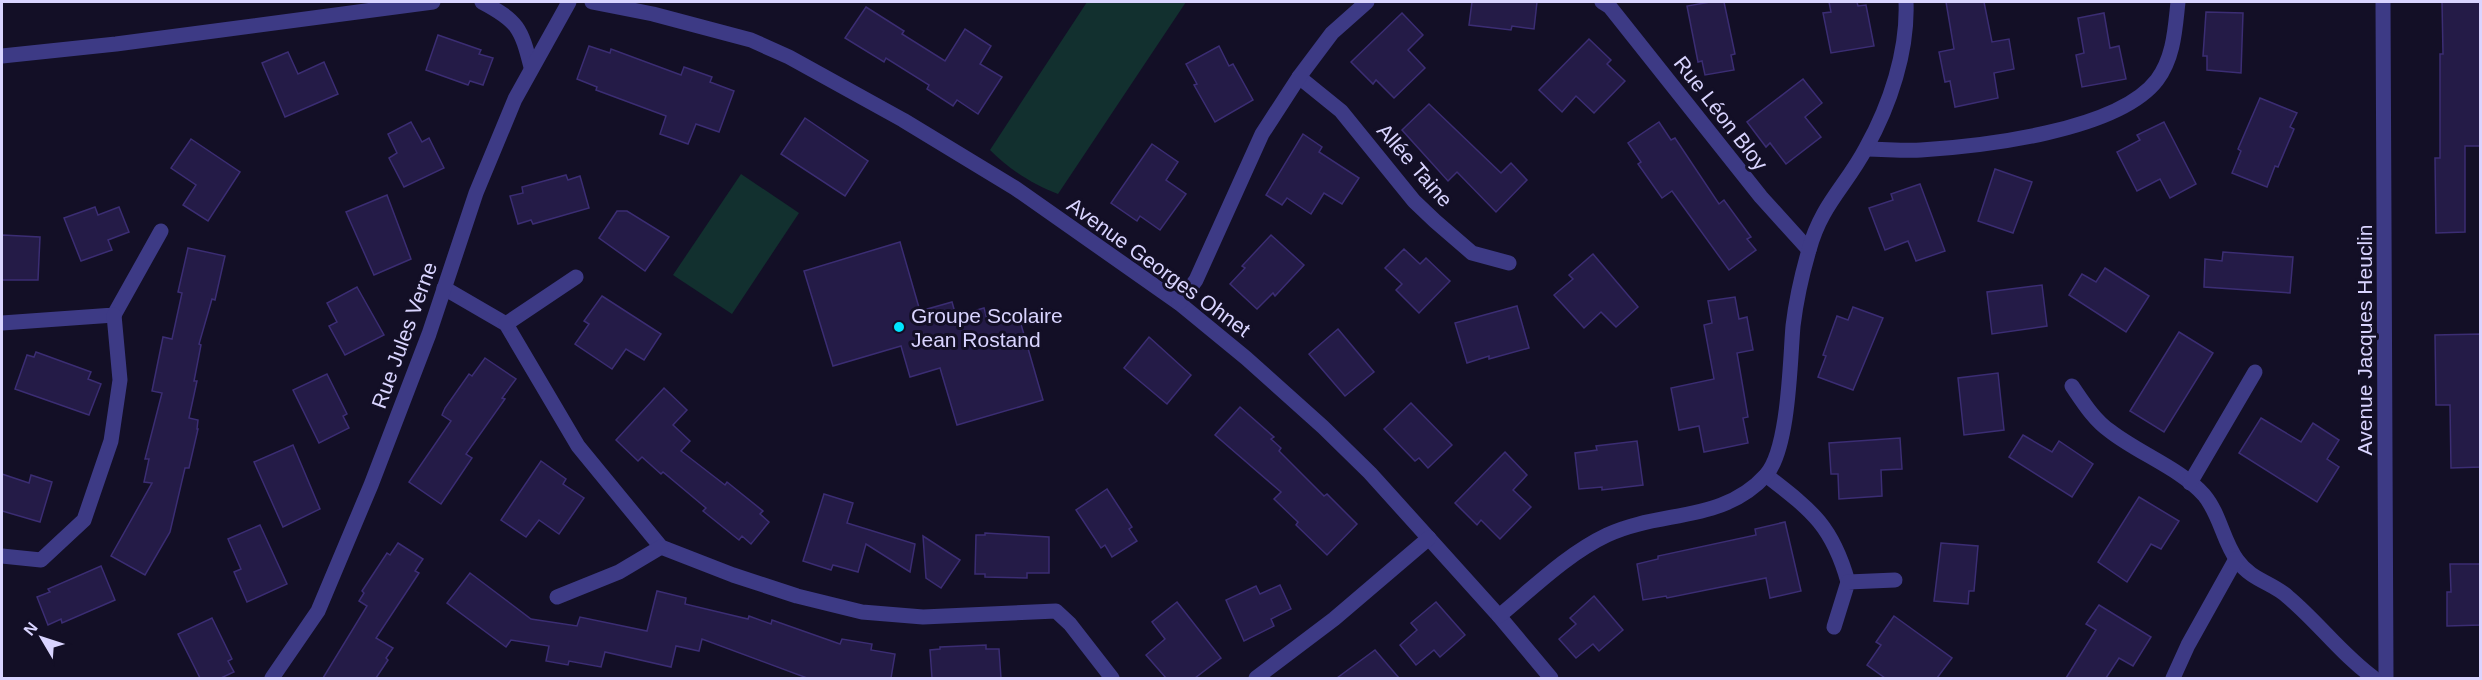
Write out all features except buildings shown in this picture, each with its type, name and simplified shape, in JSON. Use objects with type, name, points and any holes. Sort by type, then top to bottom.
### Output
[{"type":"street","points":[[2,56],[116,44],[433,2]]},
{"type":"street","points":[[482,2],[516,24],[524,40],[531,67]]},
{"type":"street","name":"Rue Jules Verne","points":[[272,678],[318,611],[371,485],[429,334],[476,194],[515,99],[569,2]]},
{"type":"street","name":"Avenue Georges Ohnet","points":[[592,2],[653,14],[751,40],[830,78],[1015,188],[1179,303],[1246,358],[1370,473],[1499,616],[1551,678]]},
{"type":"street","name":"Avenue Georges Ohnet","points":[[639,2],[653,14]]},
{"type":"street","points":[[1179,303],[1196,280],[1262,134],[1299,77],[1332,33],[1367,2]]},
{"type":"street","name":"Rue Léon Bloy","points":[[1602,2],[1610,7],[1761,197],[1809,250]]},
{"type":"street","points":[[1499,616],[1564,563],[1608,534],[1634,524],[1720,507],[1747,491],[1766,475],[1775,460],[1790,389],[1793,323],[1815,229],[1830,199],[1866,149],[1890,93],[1905,47],[1906,2]]},
{"type":"street","points":[[1866,149],[1918,150],[1965,146],[2061,129],[2114,112],[2138,99],[2157,80],[2168,59],[2174,40],[2178,2]]},
{"type":"street","name":"Avenue Jacques Heuclin","points":[[2383,2],[2386,678]]},
{"type":"street","name":"Allée Taine","points":[[1299,77],[1341,111],[1414,201],[1435,221],[1472,253],[1509,263]]},
{"type":"street","points":[[2,556],[41,560],[84,520],[111,441],[120,380],[114,315],[161,231]]},
{"type":"street","points":[[506,324],[576,277]]},
{"type":"street","points":[[444,288],[506,324],[578,446],[661,547],[733,575],[797,596],[862,612],[923,617],[1056,611],[1070,624],[1112,678]]},
{"type":"street","points":[[2,322],[114,315]]},
{"type":"street","points":[[2190,483],[2255,372]]},
{"type":"street","points":[[2072,386],[2094,416],[2109,431],[2190,483],[2205,496],[2221,523],[2236,559],[2261,582],[2286,594],[2374,678]]},
{"type":"street","points":[[1766,475],[1816,515],[1841,558],[1848,582],[1834,627]]},
{"type":"street","points":[[1256,678],[1334,619],[1429,538]]},
{"type":"street","points":[[557,597],[619,573],[661,547]]},
{"type":"street","points":[[2173,678],[2188,645],[2236,559]]},
{"type":"street","points":[[1848,582],[1895,580]]},
{"type":"green space","points":[[1087,2],[1186,2],[1058,194],[1022,176],[990,150]]},
{"type":"green space","points":[[741,174],[799,213],[732,314],[673,275]]},
{"type":"place","name":"Groupe Scolaire Jean Rostand","points":[[899,327]]}]
